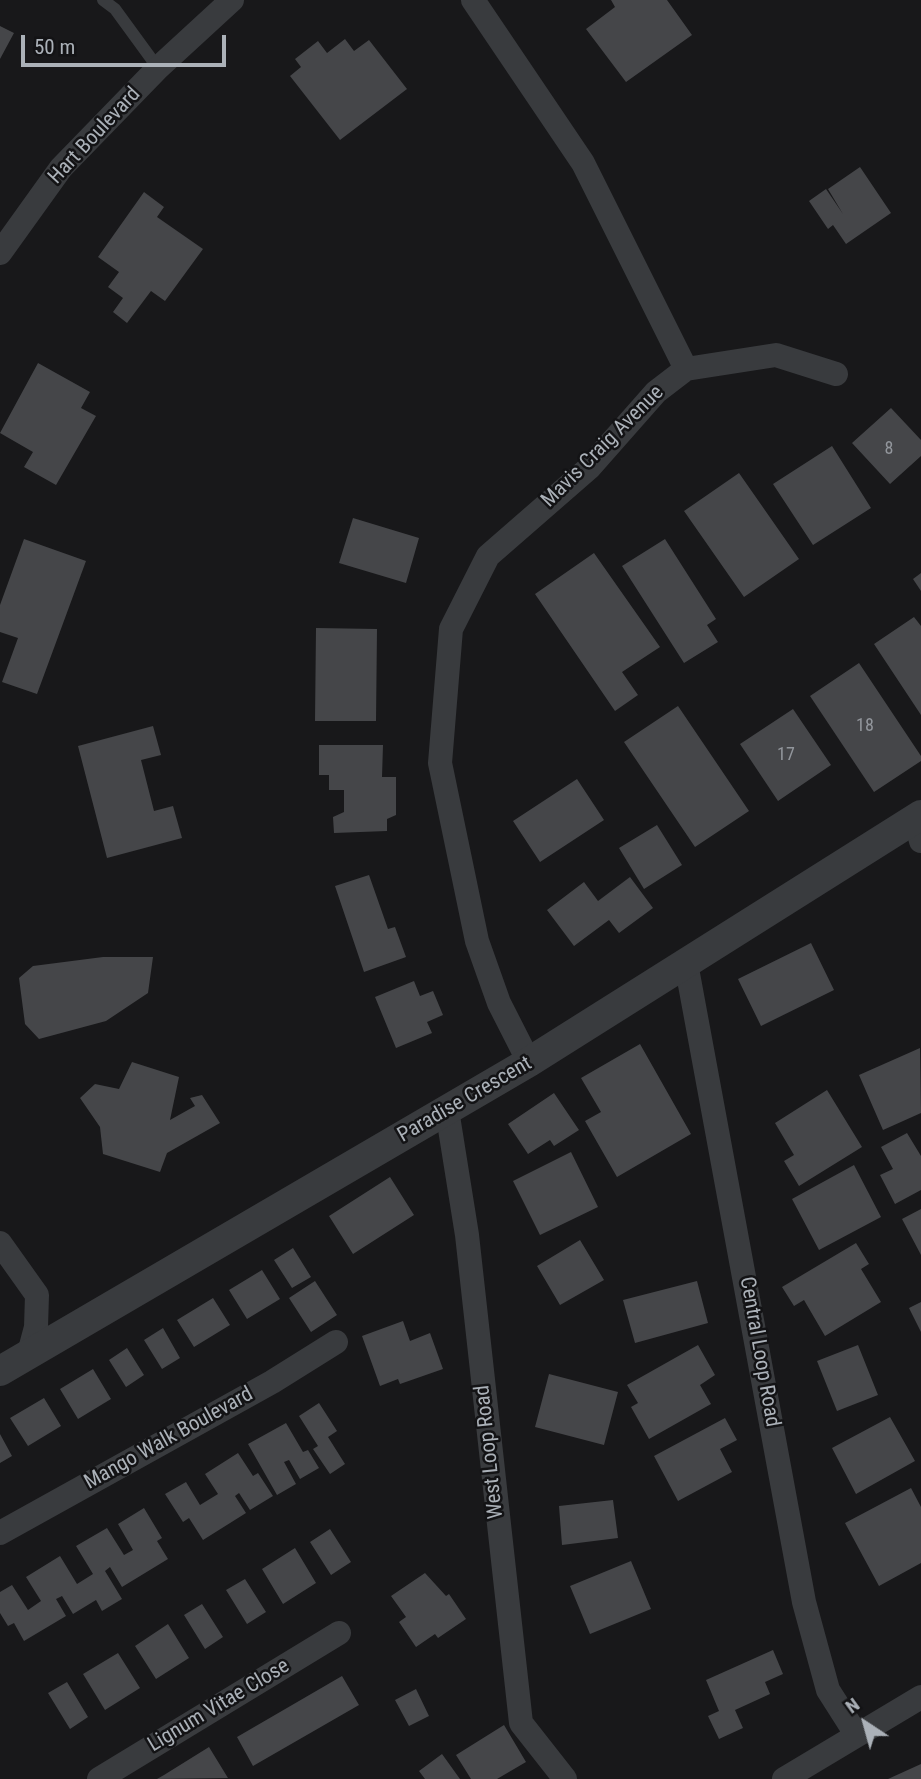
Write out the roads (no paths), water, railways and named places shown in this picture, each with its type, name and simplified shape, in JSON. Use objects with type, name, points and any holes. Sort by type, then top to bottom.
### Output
[{"type":"street","name":"Hart Boulevard","points":[[0,253],[61,168],[158,68],[232,0]]},
{"type":"street","points":[[473,0],[583,163],[685,369],[776,355],[836,374]]},
{"type":"street","name":"Mavis Craig Avenue","points":[[529,1062],[499,1003],[477,941],[440,763],[451,629],[488,556],[589,468],[656,393],[685,369]]},
{"type":"street","name":"Paradise Crescent","points":[[0,1371],[529,1062],[686,963],[919,825]]},
{"type":"street","name":"Central Loop Road","points":[[686,963],[804,1602],[828,1690],[856,1734]]},
{"type":"street","name":"West Loop Road","points":[[447,1110],[467,1235],[521,1723],[565,1779]]},
{"type":"street","points":[[0,1243],[37,1295],[36,1326],[28,1357]]},
{"type":"street","name":"Mango Walk Boulevard","points":[[0,1533],[272,1382],[336,1342]]},
{"type":"street","name":"Lignum Vitae Close","points":[[99,1779],[339,1633]]},
{"type":"street","points":[[784,1779],[921,1697]]},
{"type":"lane","points":[[103,0],[115,9],[158,68]]}]
